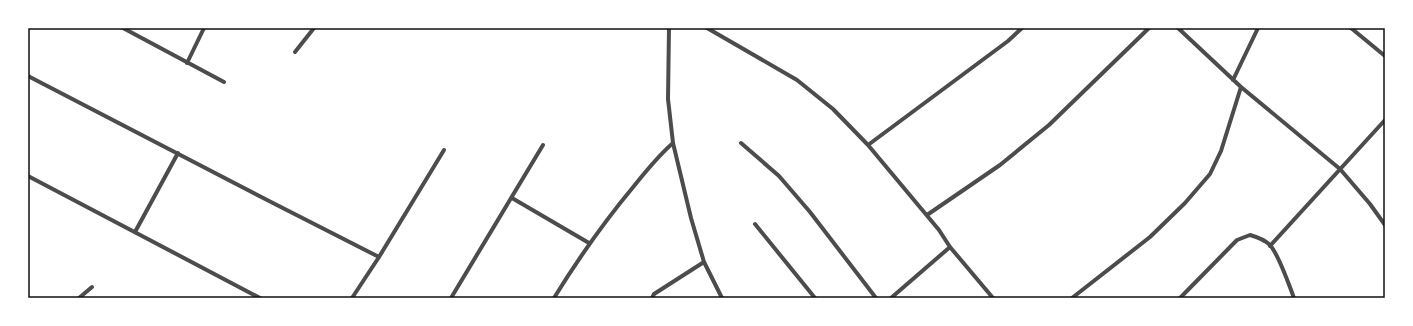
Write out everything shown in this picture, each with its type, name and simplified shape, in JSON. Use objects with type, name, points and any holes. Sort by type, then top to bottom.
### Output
[{"type":"street","points":[[122,28],[128,29],[224,82]]},
{"type":"street","points":[[188,62],[204,28]]},
{"type":"street","points":[[295,52],[314,28]]},
{"type":"street","points":[[669,28],[668,99],[673,143],[691,218],[704,262],[722,298]]},
{"type":"street","points":[[707,28],[797,80],[833,109],[868,145],[927,215],[950,247],[993,298]]},
{"type":"street","points":[[868,145],[1008,41],[1022,28]]},
{"type":"street","points":[[927,215],[1000,165],[1049,125],[1149,28]]},
{"type":"street","points":[[1178,28],[1241,87],[1340,169],[1370,204],[1385,225]]},
{"type":"street","points":[[1233,80],[1258,28]]},
{"type":"street","points":[[1351,28],[1385,56]]},
{"type":"street","points":[[28,76],[379,257]]},
{"type":"street","points":[[1072,298],[1150,237],[1186,203],[1210,174],[1221,151],[1241,87]]},
{"type":"street","points":[[1270,246],[1385,120]]},
{"type":"street","points":[[554,298],[608,216],[661,153],[673,143]]},
{"type":"street","points":[[741,143],[779,176],[810,212],[876,298]]},
{"type":"street","points":[[451,298],[543,145]]},
{"type":"street","points":[[352,298],[379,257],[444,150]]},
{"type":"street","points":[[136,232],[178,153]]},
{"type":"street","points":[[28,176],[260,298]]},
{"type":"street","points":[[512,198],[589,243]]},
{"type":"street","points":[[755,224],[815,298]]},
{"type":"street","points":[[1180,298],[1237,240],[1250,235],[1259,238],[1270,246],[1280,264],[1294,298]]},
{"type":"street","points":[[891,298],[950,247]]},
{"type":"street","points":[[652,298],[654,294],[704,262]]},
{"type":"street","points":[[79,298],[92,287]]}]
